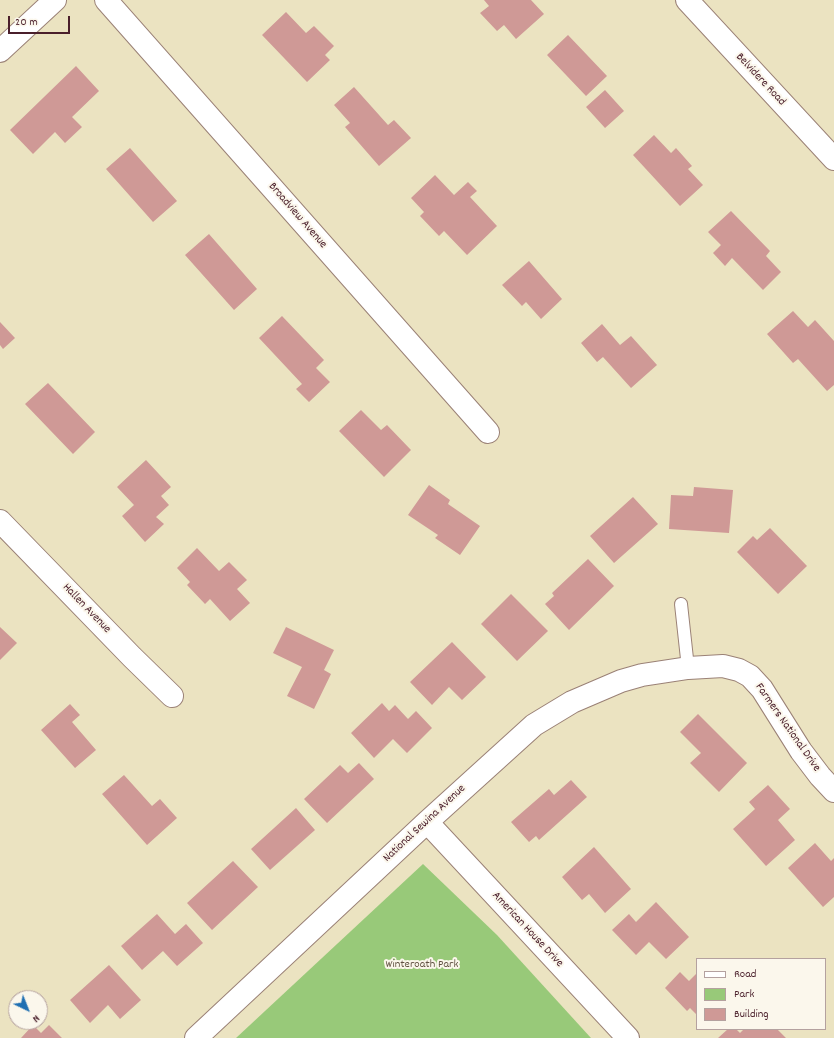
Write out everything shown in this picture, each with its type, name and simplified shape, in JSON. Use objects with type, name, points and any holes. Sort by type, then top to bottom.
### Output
[{"type":"street","points":[[0,51],[55,0]]},
{"type":"street","name":"Broadview Avenue","points":[[106,0],[488,432]]},
{"type":"street","name":"Belvidere Road","points":[[687,0],[834,159]]},
{"type":"street","name":"Hallen Avenue","points":[[0,521],[172,696]]},
{"type":"street","name":"Farmers National Drive","points":[[688,668],[723,666],[739,670],[750,676],[762,689],[820,776],[834,790]]},
{"type":"street","name":"National Sewina Avenue","points":[[196,1038],[427,822],[534,725],[584,696],[621,680],[661,671],[688,668]]},
{"type":"street","name":"American House Drive","points":[[427,822],[628,1038]]},
{"type":"lane","points":[[681,604],[688,668]]},
{"type":"green space","name":"Winteroath Park","points":[[423,864],[497,935],[591,1038],[236,1038]]},
{"type":"building","points":[[484,0],[531,0],[544,14],[516,39],[504,25],[497,31],[480,13],[489,6]]},
{"type":"building","points":[[286,12],[306,33],[314,26],[334,46],[325,55],[330,60],[307,82],[262,35]]},
{"type":"building","points":[[568,35],[607,76],[586,96],[547,55]]},
{"type":"building","points":[[76,66],[99,91],[72,117],[82,127],[65,143],[55,132],[33,154],[10,130]]},
{"type":"building","points":[[354,87],[388,125],[394,120],[411,138],[379,166],[345,127],[350,123],[334,105]]},
{"type":"building","points":[[605,90],[624,111],[605,128],[586,107]]},
{"type":"building","points":[[654,135],[671,153],[676,148],[692,166],[688,169],[703,185],[680,206],[633,155]]},
{"type":"building","points":[[130,148],[177,201],[153,222],[106,169]]},
{"type":"building","points":[[435,175],[454,195],[468,182],[477,191],[470,197],[497,226],[467,255],[444,231],[439,236],[420,216],[424,212],[411,198]]},
{"type":"building","points":[[731,211],[770,251],[766,256],[781,272],[763,290],[732,258],[725,266],[713,253],[721,245],[708,232]]},
{"type":"building","points":[[209,234],[257,289],[234,310],[185,255]]},
{"type":"building","points":[[529,261],[562,299],[541,319],[526,302],[522,306],[502,285]]},
{"type":"building","points":[[793,311],[808,327],[815,320],[834,341],[834,385],[827,391],[798,359],[793,363],[767,334]]},
{"type":"building","points":[[282,316],[324,360],[316,368],[330,382],[309,402],[296,389],[302,384],[259,338]]},
{"type":"building","points":[[0,322],[15,338],[3,349],[0,345]]},
{"type":"building","points":[[602,324],[620,345],[631,336],[657,365],[631,388],[603,357],[597,362],[581,343]]},
{"type":"building","points":[[48,383],[95,432],[73,454],[25,404]]},
{"type":"building","points":[[361,410],[381,430],[387,425],[411,450],[384,477],[339,431]]},
{"type":"building","points":[[146,460],[171,487],[161,496],[169,505],[156,517],[164,524],[145,542],[122,516],[134,505],[117,487]]},
{"type":"building","points":[[429,485],[450,500],[448,504],[480,526],[460,555],[435,538],[438,535],[408,515]]},
{"type":"building","points":[[694,487],[733,490],[729,533],[669,529],[671,495],[693,496]]},
{"type":"building","points":[[633,497],[658,524],[614,563],[590,536]]},
{"type":"building","points":[[770,528],[807,566],[778,594],[737,552],[753,536],[757,540]]},
{"type":"building","points":[[197,548],[219,571],[229,562],[247,580],[237,589],[250,603],[230,621],[210,599],[205,604],[187,585],[190,582],[177,568]]},
{"type":"building","points":[[588,559],[614,586],[569,630],[545,604],[554,596],[552,593]]},
{"type":"building","points":[[511,594],[548,631],[517,661],[481,624]]},
{"type":"building","points":[[0,627],[17,643],[0,660]]},
{"type":"building","points":[[286,627],[334,650],[324,670],[331,674],[314,709],[287,696],[302,667],[273,653]]},
{"type":"building","points":[[452,642],[486,677],[462,700],[449,687],[432,705],[410,682]]},
{"type":"building","points":[[382,703],[389,711],[395,705],[408,719],[416,711],[432,728],[407,753],[393,739],[374,758],[351,733]]},
{"type":"building","points":[[70,704],[80,715],[72,722],[96,750],[75,768],[41,730]]},
{"type":"building","points":[[698,714],[747,763],[719,792],[690,763],[701,753],[680,732]]},
{"type":"building","points":[[359,763],[374,779],[327,823],[304,799],[340,765],[348,773]]},
{"type":"building","points":[[124,775],[152,806],[160,799],[177,818],[147,845],[102,794]]},
{"type":"building","points":[[571,780],[587,797],[539,840],[536,836],[529,842],[511,822],[549,789],[554,795]]},
{"type":"building","points":[[768,785],[790,809],[778,820],[795,840],[766,866],[733,829],[755,809],[749,802]]},
{"type":"building","points":[[296,808],[315,830],[270,870],[251,849]]},
{"type":"building","points":[[815,843],[831,861],[834,858],[834,897],[823,907],[788,868]]},
{"type":"building","points":[[594,847],[631,889],[605,913],[589,894],[582,900],[562,877]]},
{"type":"building","points":[[233,861],[258,887],[212,930],[187,903]]},
{"type":"building","points":[[656,902],[689,937],[666,959],[649,942],[636,955],[612,930],[629,914],[636,922]]},
{"type":"building","points":[[157,914],[175,934],[186,924],[203,943],[177,966],[163,951],[142,970],[121,946]]},
{"type":"building","points":[[109,965],[141,1000],[120,1019],[108,1005],[90,1023],[70,1000]]},
{"type":"building","points":[[680,972],[689,981],[696,974],[696,1014],[690,1008],[687,1011],[665,988]]},
{"type":"building","points":[[49,1025],[62,1038],[21,1038],[28,1030],[38,1030],[41,1033],[44,1030],[48,1030]]},
{"type":"building","points":[[727,1030],[737,1030],[740,1033],[743,1030],[778,1030],[786,1038],[718,1038]]}]
